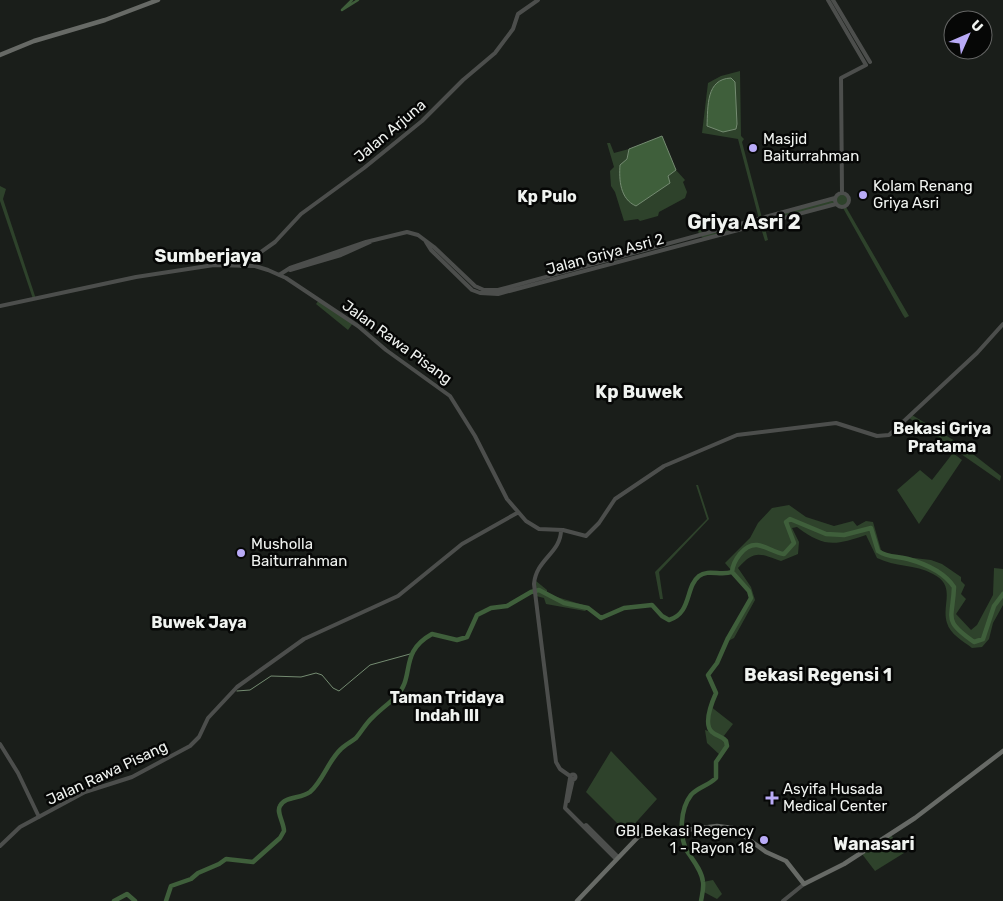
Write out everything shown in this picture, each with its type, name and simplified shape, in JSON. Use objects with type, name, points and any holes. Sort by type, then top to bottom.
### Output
[{"type":"main road","points":[[0,55],[25,44],[105,20],[158,0]]},
{"type":"main road","points":[[576,901],[636,838],[643,834],[717,826],[733,828],[766,852],[786,861],[804,884],[844,864],[915,818],[1003,751]]},
{"type":"street","name":"Jalan Arjuna","points":[[241,266],[275,242],[301,214],[364,168],[422,121],[463,80],[496,53],[513,29],[518,14],[538,0]]},
{"type":"street","points":[[828,0],[868,63]]},
{"type":"street","points":[[833,0],[868,63]]},
{"type":"street","points":[[842,193],[841,78],[868,63]]},
{"type":"street","points":[[842,193],[848,196],[849,203],[843,208],[836,204],[835,198],[842,193]]},
{"type":"street","name":"Jalan Griya Asri 2","points":[[279,275],[286,270],[342,255],[370,242],[407,232],[416,234],[434,247],[475,286],[484,290],[498,290],[835,198]]},
{"type":"street","name":"Jalan Griya Asri 2","points":[[426,242],[429,248],[469,287],[480,293],[498,294],[836,204]]},
{"type":"street","name":"Jalan Rawa Pisang","points":[[0,306],[163,272],[214,265],[255,266],[279,275],[358,326],[386,350],[452,397],[507,499],[517,512],[462,544],[398,596],[304,639],[240,685],[208,718],[201,733],[190,746],[132,777],[85,792],[20,827],[0,846]]},
{"type":"street","points":[[517,512],[535,527],[562,530],[586,536],[599,522],[615,499],[664,466],[737,434],[839,423],[877,436],[887,436],[976,353],[1003,324]]},
{"type":"street","points":[[562,530],[562,540],[540,568],[535,587],[558,762],[561,768],[571,777],[567,806],[617,858]]},
{"type":"street","points":[[0,744],[18,773],[39,817]]},
{"type":"street","points":[[783,901],[804,884]]},
{"type":"shaded area","points":[[740,71],[741,136],[744,139],[742,142],[762,218],[835,198],[840,193],[847,194],[850,200],[846,207],[909,316],[905,318],[903,315],[843,208],[836,204],[764,224],[768,240],[765,241],[760,225],[704,239],[699,234],[695,220],[698,220],[702,233],[759,219],[738,139],[702,133],[708,83],[721,76]]},
{"type":"shaded area","points":[[731,78],[735,82],[737,124],[736,129],[723,132],[707,126],[708,102],[717,83]]},
{"type":"shaded area","points":[[662,136],[676,170],[668,176],[670,183],[636,206],[624,194],[620,183],[620,165],[627,159],[629,149]]},
{"type":"shaded area","points":[[607,143],[610,143],[614,153],[629,149],[627,159],[668,176],[676,170],[685,180],[683,182],[687,192],[685,198],[659,212],[658,216],[640,221],[638,219],[624,221],[615,192],[611,186],[610,171],[614,167]]},
{"type":"shaded area","points":[[0,186],[6,189],[3,199],[36,299],[33,299],[0,201]]},
{"type":"shaded area","points":[[319,300],[353,323],[348,330],[316,304]]},
{"type":"shaded area","points":[[912,415],[960,444],[1001,476],[1000,481],[909,418]]},
{"type":"shaded area","points":[[953,453],[962,460],[919,524],[897,490],[920,470],[932,480]]},
{"type":"shaded area","points":[[696,485],[698,485],[709,519],[659,572],[663,599],[660,599],[655,572],[707,519]]},
{"type":"shaded area","points":[[789,505],[806,517],[834,526],[853,521],[857,526],[866,521],[873,522],[881,550],[888,555],[931,560],[942,564],[961,577],[961,581],[965,585],[961,594],[966,599],[956,614],[971,630],[977,625],[993,595],[994,568],[1003,569],[1003,605],[993,623],[989,639],[982,647],[972,648],[951,631],[946,616],[946,590],[940,579],[933,574],[877,558],[866,535],[837,543],[830,543],[806,534],[797,527],[792,528],[799,542],[798,554],[781,561],[757,555],[748,558],[738,568],[751,587],[755,600],[734,638],[726,642],[751,598],[749,591],[725,563],[750,538],[758,523],[772,508]]},
{"type":"shaded area","points":[[536,581],[547,590],[547,594],[590,607],[585,611],[546,604],[544,598],[536,596]]},
{"type":"shaded area","points":[[710,706],[733,724],[723,737],[727,746],[720,755],[707,743],[705,730],[712,732],[709,726]]},
{"type":"shaded area","points":[[611,751],[657,799],[630,829],[619,825],[586,792]]},
{"type":"shaded area","points":[[891,835],[904,853],[875,871],[862,854]]},
{"type":"shaded area","points":[[713,880],[722,894],[717,899],[702,891],[703,882]]},
{"type":"waterway","points":[[352,0],[342,10],[358,0]]},
{"type":"waterway","points":[[166,901],[171,886],[191,879],[198,873],[226,859],[253,862],[280,838],[284,831],[279,811],[282,803],[310,792],[336,754],[356,738],[371,719],[396,697],[402,689],[411,657],[422,641],[432,634],[457,640],[467,637],[477,615],[491,608],[507,606],[531,592],[539,590],[564,603],[588,608],[601,618],[624,608],[652,605],[662,616],[669,620],[681,612],[699,576],[706,573],[732,572],[737,558],[748,547],[757,545],[784,554],[794,543],[786,522],[790,519],[826,534],[844,535],[871,528],[878,551],[889,556],[915,561],[940,573],[954,587],[951,613],[953,623],[957,629],[974,642],[983,639],[994,606],[1003,594]]},
{"type":"waterway","points":[[701,901],[702,878],[684,845],[682,823],[687,801],[697,790],[716,778],[716,762],[727,746],[726,741],[709,728],[709,713],[716,693],[708,675],[717,663],[728,638],[751,598],[749,591],[732,572]]},
{"type":"waterway","points":[[237,691],[250,690],[271,676],[301,677],[316,673],[322,675],[333,688],[339,691],[370,665],[410,654]]},
{"type":"waterway","points":[[114,901],[127,894],[135,901]]},
{"type":"place","name":"Masjid Baiturrahman","points":[[753,148]]},
{"type":"place","name":"Kolam Renang Griya Asri","points":[[863,195]]},
{"type":"place","name":"Musholla Baiturrahman","points":[[241,553]]},
{"type":"place","name":"Asyifa Husada Medical Center","points":[[772,798]]},
{"type":"place","name":"GBI Bekasi Regency 1 - Rayon 18","points":[[764,840]]},
{"type":"district","name":"Kp Pulo","points":[[547,196]]},
{"type":"district","name":"Griya Asri 2","points":[[744,222]]},
{"type":"district","name":"Sumberjaya","points":[[208,256]]},
{"type":"district","name":"Kp Buwek","points":[[639,392]]},
{"type":"district","name":"Bekasi Griya Pratama","points":[[942,437]]},
{"type":"district","name":"Buwek Jaya","points":[[199,622]]},
{"type":"district","name":"Bekasi Regensi 1","points":[[818,675]]},
{"type":"district","name":"Taman Tridaya Indah III","points":[[447,706]]},
{"type":"district","name":"Wanasari","points":[[874,844]]}]
